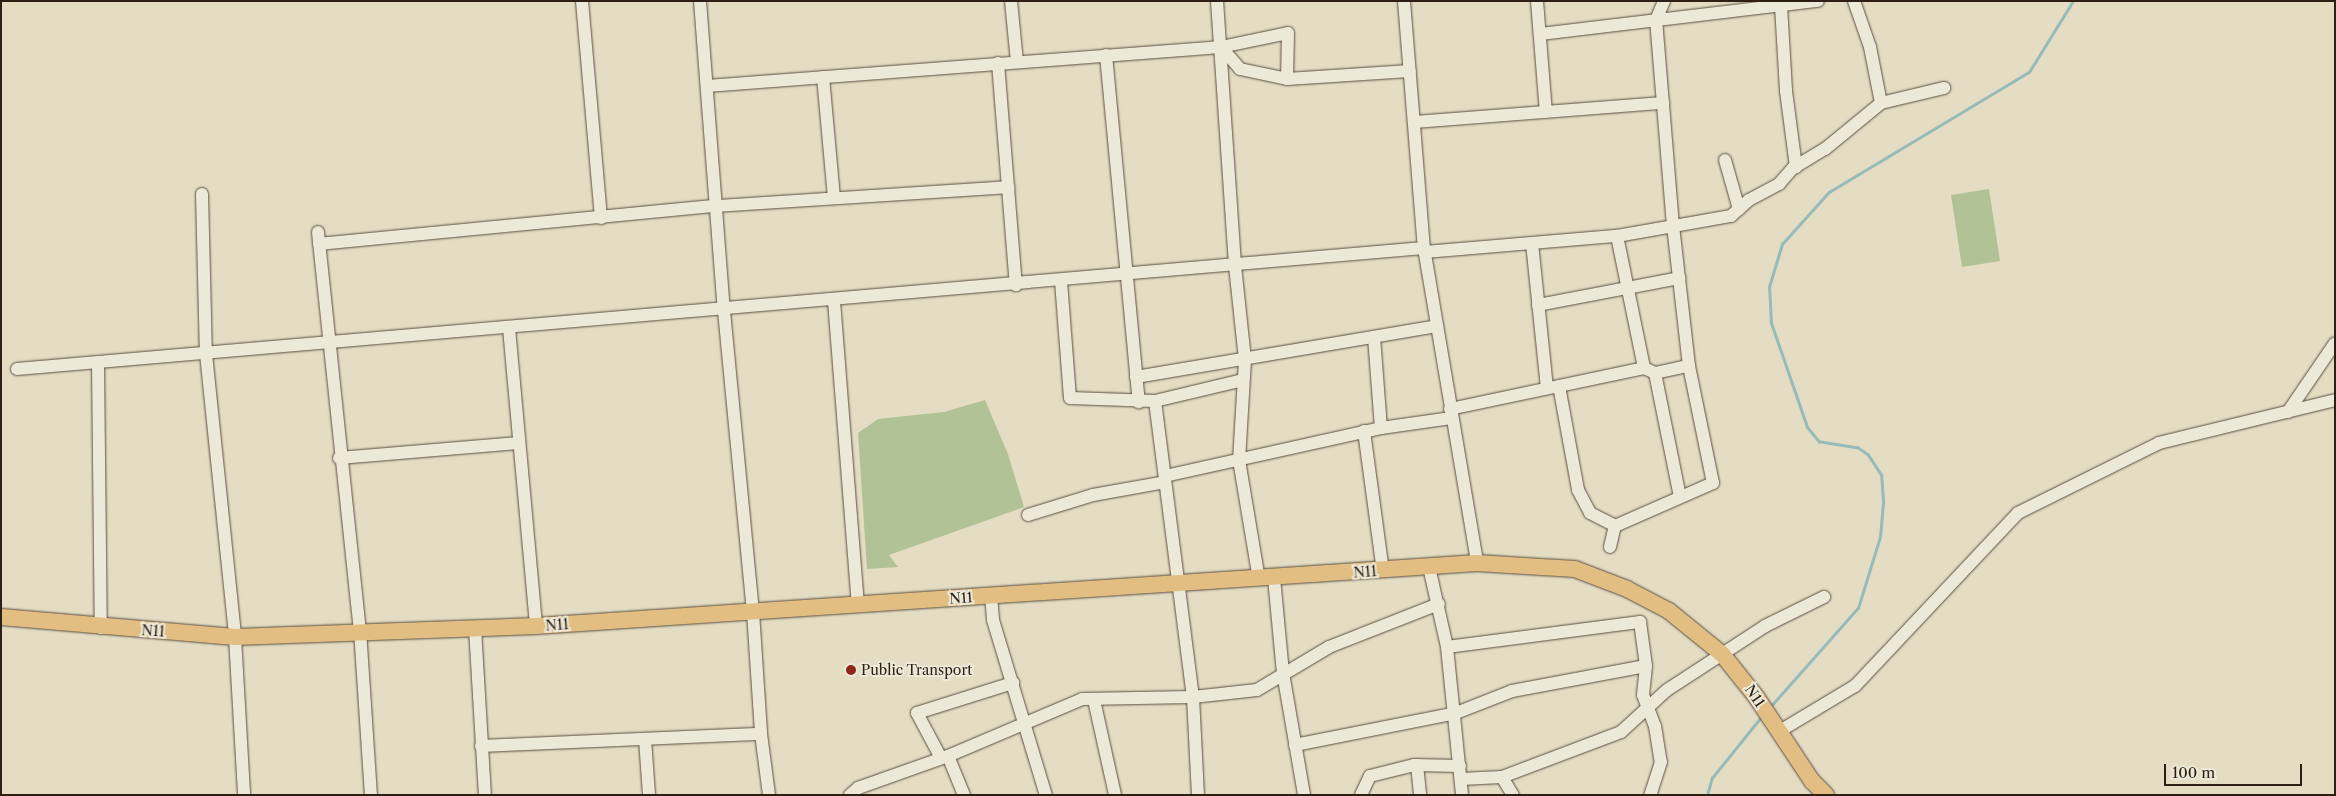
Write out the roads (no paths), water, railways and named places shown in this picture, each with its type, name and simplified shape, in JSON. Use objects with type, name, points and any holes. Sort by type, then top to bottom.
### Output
[{"type":"main road","name":"N11","points":[[1,617],[101,628],[235,638],[360,630],[536,626],[991,596],[1178,586],[1477,564],[1575,569],[1627,589],[1669,612],[1722,654],[1757,698],[1812,782],[1826,795]]},
{"type":"street","points":[[582,1],[601,218]]},
{"type":"street","points":[[700,1],[724,311],[753,612],[761,734],[769,795]]},
{"type":"street","points":[[1011,1],[1017,62]]},
{"type":"street","points":[[1217,1],[1234,266],[1245,360],[1239,460],[1267,578],[1304,795]]},
{"type":"street","points":[[1404,1],[1425,250],[1450,413],[1477,564]]},
{"type":"street","points":[[1537,1],[1546,112]]},
{"type":"street","points":[[1614,526],[1713,483],[1689,366],[1673,226],[1656,20],[1664,1]]},
{"type":"street","points":[[1540,34],[1818,1]]},
{"type":"street","points":[[1854,1],[1870,47],[1881,103]]},
{"type":"street","points":[[1781,6],[1786,92],[1796,166]]},
{"type":"street","points":[[707,86],[1221,47],[1288,33],[1287,80]]},
{"type":"street","points":[[1221,47],[1240,69],[1287,80],[1410,71]]},
{"type":"street","points":[[1106,55],[1138,402]]},
{"type":"street","points":[[998,63],[1016,284]]},
{"type":"street","points":[[822,77],[834,197]]},
{"type":"street","points":[[17,369],[724,311],[1016,284],[1425,250],[1617,236],[1732,216],[1749,200],[1780,184],[1796,166],[1825,149],[1881,103],[1944,88]]},
{"type":"street","points":[[1414,122],[1663,104]]},
{"type":"street","points":[[1725,160],[1739,209]]},
{"type":"street","points":[[371,795],[360,630],[340,458],[318,238],[601,218],[717,206],[834,197],[1008,187]]},
{"type":"street","points":[[202,194],[206,354],[235,638],[244,795]]},
{"type":"street","points":[[1617,236],[1627,286],[1680,497]]},
{"type":"street","points":[[1532,243],[1538,305],[1553,387],[1578,490],[1590,513],[1614,526]]},
{"type":"street","points":[[1538,305],[1627,286],[1679,278]]},
{"type":"street","points":[[1061,281],[1070,398],[1138,402],[1155,401],[1243,380]]},
{"type":"street","points":[[834,301],[858,605]]},
{"type":"street","points":[[1136,377],[1437,326]]},
{"type":"street","points":[[509,328],[536,626]]},
{"type":"street","points":[[1374,337],[1382,428]]},
{"type":"street","points":[[2288,412],[2335,343]]},
{"type":"street","points":[[98,362],[101,628]]},
{"type":"street","points":[[1028,514],[1093,495],[1364,431],[1450,413],[1553,387],[1649,370],[1689,366]]},
{"type":"street","points":[[1774,726],[1855,686],[2018,513],[2159,444],[2335,400]]},
{"type":"street","points":[[1155,401],[1193,697],[1198,795]]},
{"type":"street","points":[[1364,431],[1383,571]]},
{"type":"street","points":[[340,458],[518,443]]},
{"type":"street","points":[[1610,547],[1614,526]]},
{"type":"street","points":[[1429,567],[1439,604],[1447,648],[1456,712],[1462,795]]},
{"type":"street","points":[[991,596],[993,620],[1046,795]]},
{"type":"street","points":[[1361,795],[1370,776],[1417,765],[1461,773],[1502,777],[1621,732],[1667,690],[1765,626],[1824,597]]},
{"type":"street","points":[[856,792],[944,757],[1072,702],[1193,697],[1257,690],[1329,647],[1439,604]]},
{"type":"street","points":[[1447,648],[1640,622],[1646,666],[1643,695],[1649,706],[1661,762],[1650,795]]},
{"type":"street","points":[[475,628],[481,746],[486,795]]},
{"type":"street","points":[[1295,745],[1456,712],[1512,691],[1646,666]]},
{"type":"street","points":[[964,795],[944,757],[917,713],[1013,683]]},
{"type":"street","points":[[1094,700],[1115,795]]},
{"type":"street","points":[[481,746],[761,734]]},
{"type":"street","points":[[645,739],[650,795]]},
{"type":"street","points":[[1417,765],[1420,795]]},
{"type":"street","points":[[1502,777],[1513,795]]},
{"type":"waterway","points":[[1770,707],[1858,608],[1880,537],[1883,501],[1881,475],[1868,455],[1858,448],[1819,442],[1807,427],[1771,323],[1769,287],[1782,244],[1829,192],[2029,72],[2073,1]]},
{"type":"waterway","points":[[1707,795],[1712,778],[1761,717]]},
{"type":"place","name":"Public Transport","points":[[851,670]]}]
